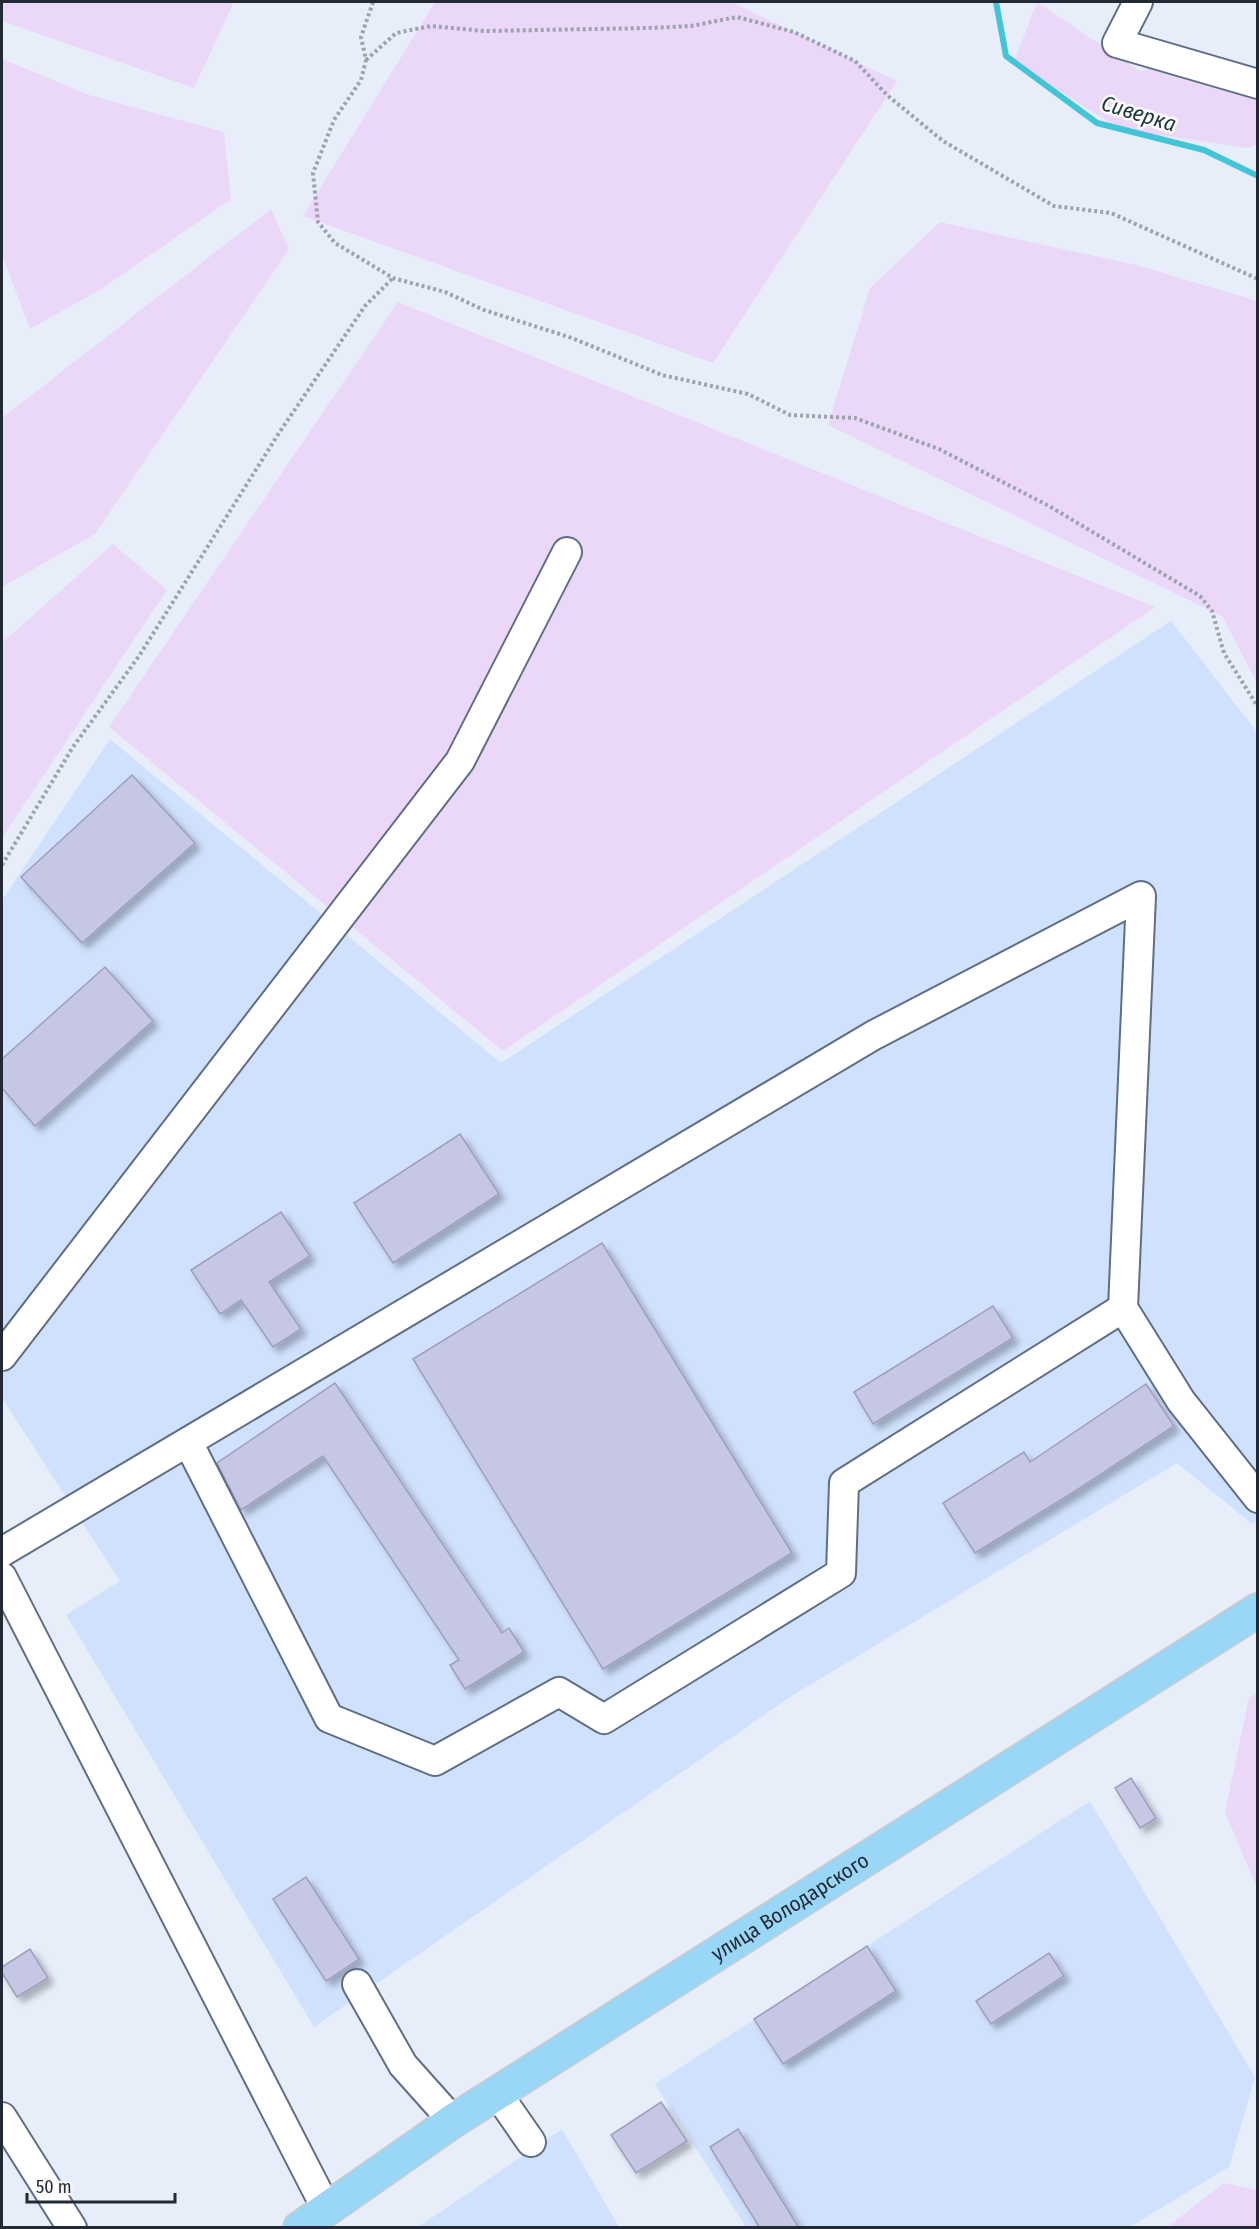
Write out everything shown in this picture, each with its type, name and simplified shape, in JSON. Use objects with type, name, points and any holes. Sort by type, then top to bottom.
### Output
[{"type":"main road","name":"улица Володарского","points":[[300,2228],[453,2121],[1257,1610]]},
{"type":"street","points":[[1138,2],[1117,43],[1257,84]]},
{"type":"street","points":[[2,1356],[460,760],[567,552]]},
{"type":"street","points":[[2,1552],[874,1035],[1141,896],[1124,1308],[1181,1401],[1257,1498]]},
{"type":"street","points":[[188,1442],[329,1718],[435,1761],[559,1692],[604,1719],[841,1573],[844,1483],[1124,1308]]},
{"type":"street","points":[[2,1577],[327,2210]]},
{"type":"street","points":[[357,1984],[403,2065],[453,2121]]},
{"type":"street","points":[[497,2093],[531,2142]]},
{"type":"street","points":[[2,2117],[72,2228]]},
{"type":"path","points":[[373,2],[361,36],[366,60],[360,80],[334,120],[313,173],[318,222],[335,243],[393,278],[446,292],[484,310],[572,338],[662,375],[748,394],[790,415],[855,418],[939,449],[1049,506],[1200,596],[1212,611],[1224,653],[1257,707]]},
{"type":"path","points":[[366,60],[396,33],[431,26],[484,31],[691,26],[737,17],[794,32],[855,60],[888,96],[943,141],[1054,206],[1111,213],[1257,279]]},
{"type":"path","points":[[2,865],[73,747],[140,656],[279,433],[365,306],[393,278]]},
{"type":"shaded area","points":[[2,2],[234,2],[194,88],[2,21]]},
{"type":"shaded area","points":[[435,2],[731,2],[897,81],[713,363],[303,216]]},
{"type":"shaded area","points":[[1037,2],[1141,72],[1178,54],[1257,75],[1257,145],[1247,148],[1120,129],[1014,62]]},
{"type":"shaded area","points":[[2,59],[89,95],[224,132],[231,199],[103,288],[30,329],[2,255]]},
{"type":"shaded area","points":[[271,209],[289,249],[95,534],[2,587],[2,418]]},
{"type":"shaded area","points":[[940,222],[1140,266],[1257,301],[1257,683],[1222,616],[828,425],[870,288]]},
{"type":"shaded area","points":[[398,302],[1155,607],[503,1051],[109,727]]},
{"type":"shaded area","points":[[113,544],[167,590],[2,838],[2,643]]},
{"type":"shaded area","points":[[1171,621],[1257,732],[1257,1521],[1252,1524],[1177,1463],[790,1697],[314,2027],[66,1615],[120,1581],[2,1398],[2,900],[110,739],[501,1063]]},
{"type":"shaded area","points":[[1257,1693],[1257,1888],[1225,1812],[1249,1698]]},
{"type":"shaded area","points":[[1090,1801],[1255,2077],[1229,2167],[1128,2228],[746,2227],[655,2084]]},
{"type":"shaded area","points":[[562,2129],[619,2227],[417,2228]]},
{"type":"shaded area","points":[[1224,2183],[1257,2190],[1257,2227],[1167,2227]]},
{"type":"building","points":[[132,775],[195,843],[82,943],[21,877]]},
{"type":"building","points":[[105,967],[153,1021],[35,1126],[2,1088],[2,1059]]},
{"type":"building","points":[[460,1134],[499,1194],[393,1263],[354,1203]]},
{"type":"building","points":[[281,1212],[310,1256],[269,1282],[301,1329],[273,1347],[241,1300],[220,1314],[191,1270]]},
{"type":"building","points":[[602,1243],[792,1553],[603,1669],[413,1359]]},
{"type":"building","points":[[993,1306],[1013,1338],[873,1424],[854,1392]]},
{"type":"building","points":[[335,1383],[502,1633],[509,1628],[524,1652],[465,1689],[450,1665],[459,1660],[323,1456],[241,1510],[217,1463]]},
{"type":"building","points":[[1146,1384],[1174,1426],[975,1553],[943,1503],[1024,1452],[1030,1462]]},
{"type":"building","points":[[1131,1778],[1156,1818],[1140,1828],[1115,1788]]},
{"type":"building","points":[[306,1877],[359,1959],[326,1981],[273,1899]]},
{"type":"building","points":[[867,1946],[896,1991],[783,2064],[754,2019]]},
{"type":"building","points":[[30,1949],[48,1978],[17,1997],[2,1973],[2,1967]]},
{"type":"building","points":[[1049,1953],[1064,1976],[991,2024],[976,2001]]},
{"type":"building","points":[[661,2102],[687,2141],[636,2173],[611,2135]]},
{"type":"building","points":[[738,2129],[799,2228],[760,2228],[710,2147]]},
{"type":"waterway","name":"Сиверка","points":[[996,2],[1006,56],[1097,123],[1204,150],[1258,176]]}]
